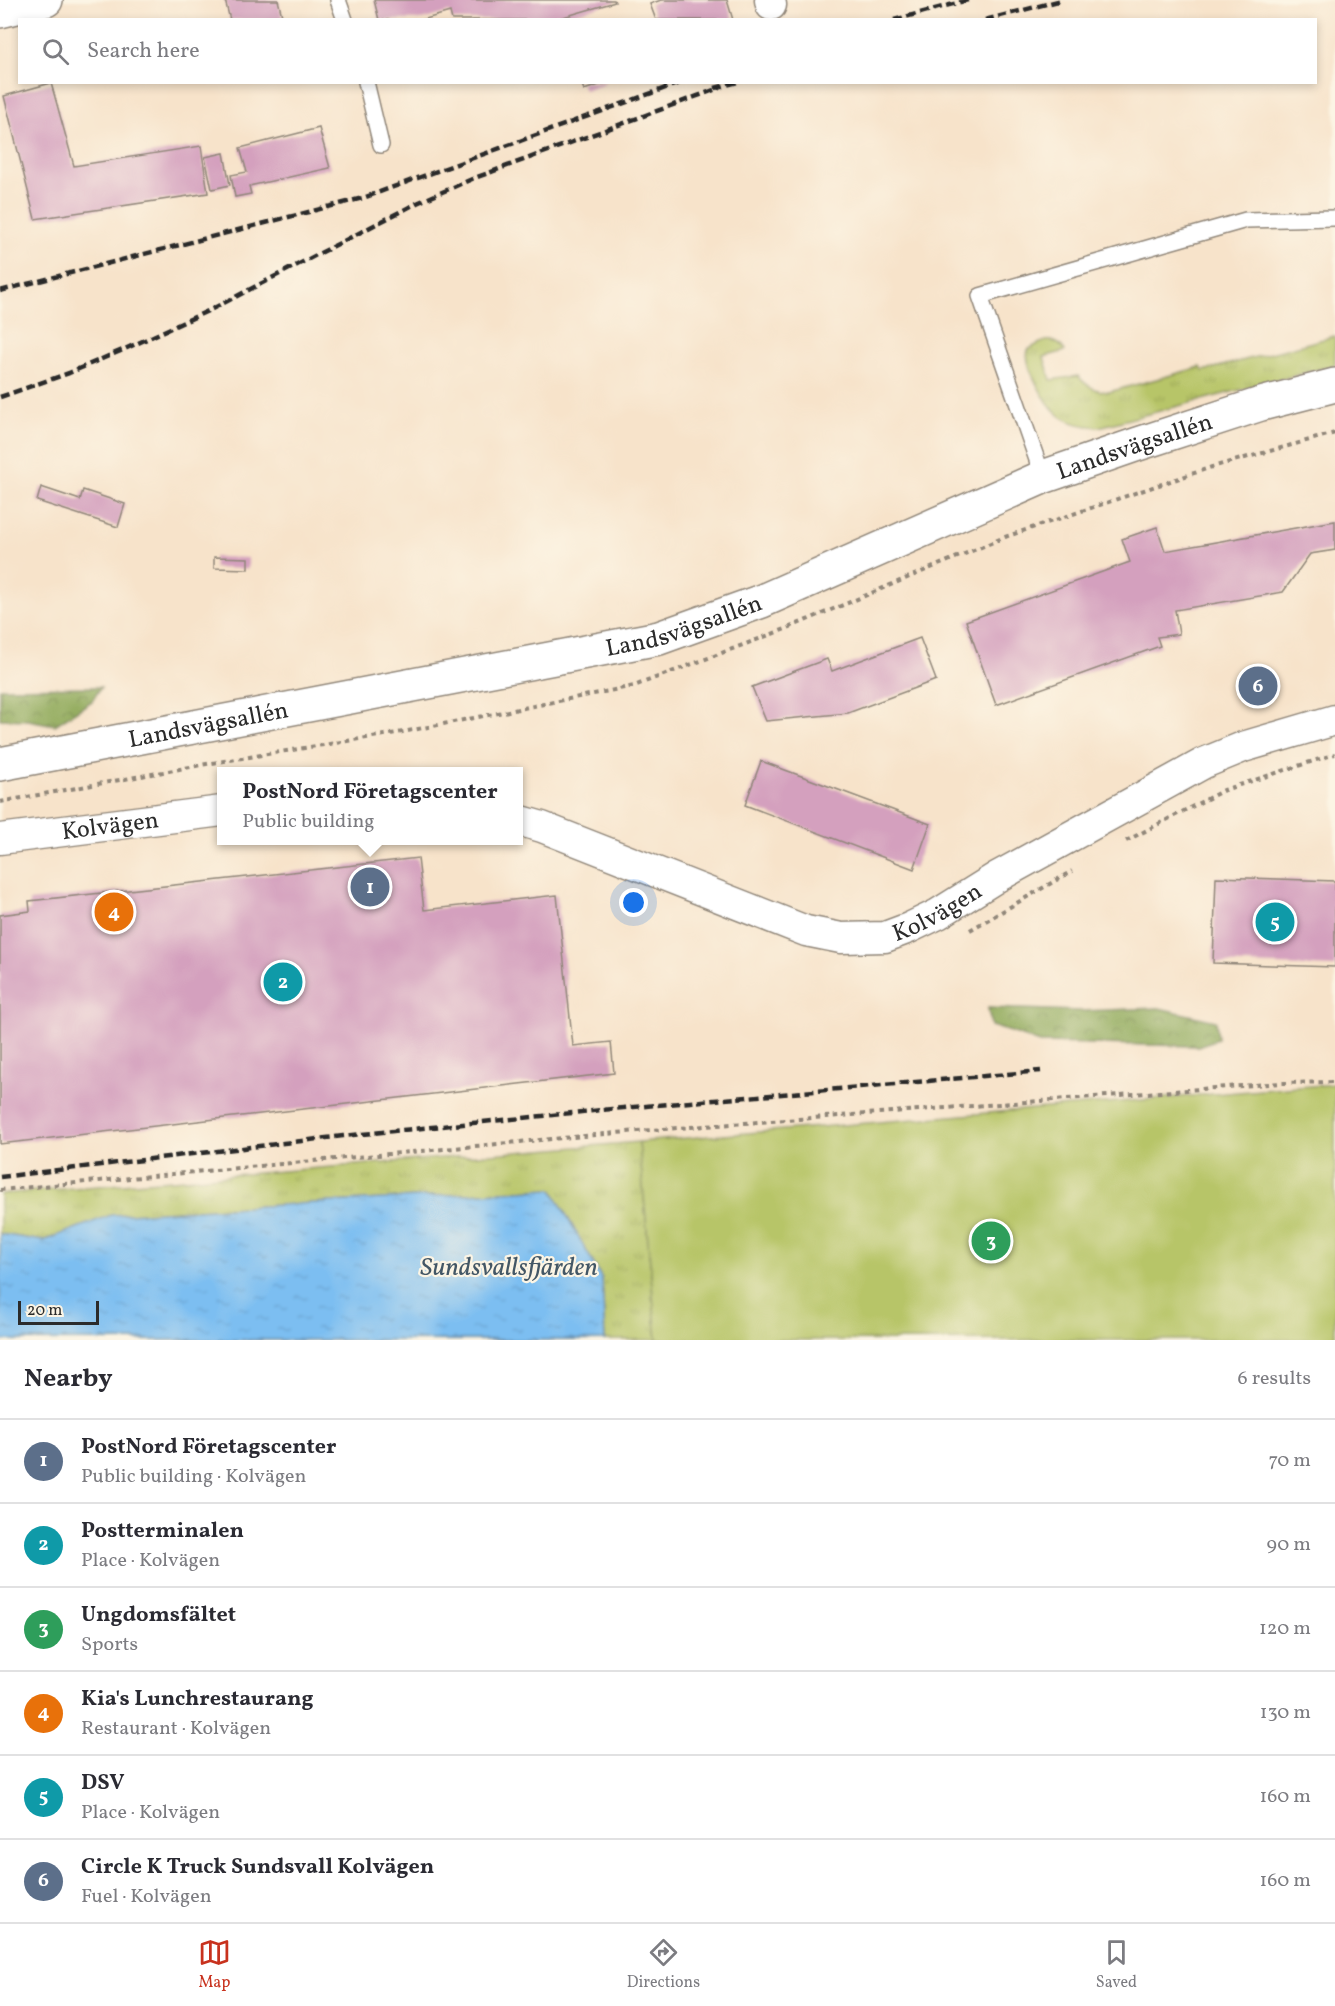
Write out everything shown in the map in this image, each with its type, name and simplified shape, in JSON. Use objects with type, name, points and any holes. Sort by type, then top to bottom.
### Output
[{"type":"main road","points":[[0,10],[46,0]]},
{"type":"main road","name":"Landsvägsallén","points":[[0,764],[618,648],[659,638],[762,601],[1043,477],[1261,404],[1335,385]]},
{"type":"street","name":"Kolvägen","points":[[523,821],[806,931],[842,938],[885,937],[938,914],[997,877],[1204,763],[1243,747],[1335,720]]},
{"type":"street","name":"Kolvägen","points":[[0,839],[217,812]]},
{"type":"lane","points":[[338,0],[344,18]]},
{"type":"lane","points":[[366,84],[381,145]]},
{"type":"lane","points":[[1043,477],[980,296],[1246,220],[1335,218]]},
{"type":"path","points":[[1118,845],[1224,790],[1335,754]]},
{"type":"path","points":[[964,933],[1077,868]]},
{"type":"path","points":[[0,1190],[638,1131],[1281,1083],[1335,1082]]},
{"type":"green space","points":[[1335,336],[1335,365],[1099,427],[1077,424],[1058,414],[1037,384],[1027,357],[1028,350],[1038,344],[1048,341],[1057,342],[1065,351],[1044,357],[1051,380],[1078,376],[1092,387],[1109,392],[1201,367],[1203,371]]},
{"type":"green space","points":[[101,687],[92,701],[55,725],[28,720],[0,719],[0,688]]},
{"type":"green space","points":[[988,1008],[1080,1011],[1159,1008],[1216,1021],[1218,1039],[1198,1046],[1040,1043],[991,1026]]},
{"type":"green space","points":[[1335,1084],[1335,1340],[657,1340],[639,1142]]},
{"type":"green space","points":[[639,1142],[657,1340],[605,1340],[602,1279],[552,1189],[112,1215],[43,1241],[0,1234],[0,1194]]},
{"type":"water","name":"Sundsvallsfjärden","points":[[552,1189],[602,1279],[605,1340],[0,1340],[0,1234],[43,1241],[111,1215]]},
{"type":"building","points":[[225,0],[278,0],[282,18],[230,18]]},
{"type":"building","points":[[374,0],[614,0],[615,2],[560,18],[452,18],[450,12],[429,18],[378,18]]},
{"type":"building","points":[[661,0],[727,0],[732,18],[655,18],[650,4]]},
{"type":"building","points":[[51,84],[74,166],[201,146],[208,193],[35,219],[4,96]]},
{"type":"building","points":[[582,84],[602,84],[584,90]]},
{"type":"building","points":[[319,128],[330,168],[249,186],[251,194],[235,197],[231,175],[247,172],[240,148]]},
{"type":"building","points":[[224,153],[230,185],[212,189],[205,157]]},
{"type":"building","points":[[41,487],[80,500],[83,490],[125,504],[118,527],[37,501]]},
{"type":"building","points":[[1335,521],[1335,550],[1310,554],[1283,592],[1175,610],[1179,634],[1157,637],[1160,646],[996,705],[966,621],[1130,562],[1122,539],[1157,527],[1165,551]]},
{"type":"building","points":[[214,557],[248,558],[248,569],[214,568]]},
{"type":"building","points":[[920,638],[936,680],[848,713],[766,721],[752,687],[827,659],[832,671]]},
{"type":"building","points":[[761,761],[930,824],[914,869],[745,805]]},
{"type":"building","points":[[418,858],[424,910],[557,895],[573,1046],[611,1042],[614,1073],[0,1144],[0,915],[30,911],[29,901]]},
{"type":"building","points":[[1216,877],[1335,881],[1335,967],[1213,963]]},
{"type":"railway","points":[[901,18],[968,0]]},
{"type":"railway","points":[[993,18],[1062,0]]},
{"type":"railway","points":[[0,291],[363,198],[676,84]]},
{"type":"railway","points":[[715,88],[730,84]]},
{"type":"railway","points":[[0,397],[69,373],[212,309],[417,203],[472,179],[722,87]]},
{"type":"railway","points":[[0,1177],[343,1136],[612,1109],[1041,1071]]},
{"type":"place","name":"Circle K Truck Sundsvall Kolvägen","points":[[1258,686]]},
{"type":"place","name":"PostNord Företagscenter","points":[[370,887]]},
{"type":"place","name":"Kia's Lunchrestaurang","points":[[114,912]]},
{"type":"place","name":"DSV","points":[[1275,922]]},
{"type":"place","name":"Postterminalen","points":[[283,982]]},
{"type":"place","name":"Ungdomsfältet","points":[[991,1241]]}]
